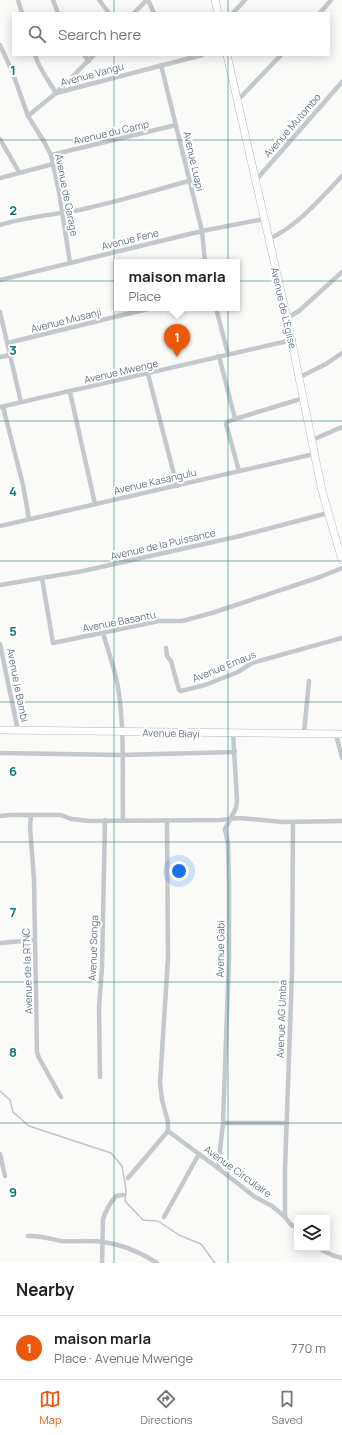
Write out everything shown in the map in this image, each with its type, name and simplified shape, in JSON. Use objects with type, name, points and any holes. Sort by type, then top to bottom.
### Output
[{"type":"street","points":[[18,0],[22,12]]},
{"type":"street","points":[[53,0],[58,12]]},
{"type":"street","points":[[99,0],[108,12]]},
{"type":"street","points":[[135,12],[148,0],[154,12]]},
{"type":"street","points":[[215,0],[218,12]]},
{"type":"street","points":[[234,12],[245,0]]},
{"type":"street","points":[[321,12],[331,0]]},
{"type":"street","name":"Avenue de Garage","points":[[0,45],[12,71],[28,116],[44,140],[51,155],[63,213],[70,263]]},
{"type":"street","points":[[35,56],[40,68],[44,71],[56,93]]},
{"type":"street","points":[[85,56],[89,61]]},
{"type":"street","points":[[28,116],[56,93],[93,56]]},
{"type":"street","name":"Avenue Vangu","points":[[56,93],[198,56]]},
{"type":"street","name":"Avenue de L'Eglise","points":[[227,56],[292,340],[314,454],[328,514],[339,538],[342,560]]},
{"type":"street","points":[[238,100],[280,56]]},
{"type":"street","name":"Avenue Luapi","points":[[161,65],[202,231],[202,246],[205,259]]},
{"type":"street","name":"Avenue Mutombo","points":[[256,180],[342,82]]},
{"type":"street","name":"Avenue du Camp","points":[[51,155],[176,125]]},
{"type":"street","points":[[0,139],[19,172]]},
{"type":"street","points":[[0,178],[53,164]]},
{"type":"street","points":[[269,239],[284,231],[306,213],[342,176]]},
{"type":"street","points":[[0,225],[12,221],[63,213],[118,201],[189,181]]},
{"type":"street","name":"Avenue Fene","points":[[0,280],[202,231],[264,219]]},
{"type":"street","points":[[287,318],[299,311],[342,272]]},
{"type":"street","name":"Avenue Musanji","points":[[7,344],[140,311]]},
{"type":"street","points":[[217,311],[228,354]]},
{"type":"street","points":[[0,312],[21,402]]},
{"type":"street","name":"Avenue Mwenge","points":[[1,407],[292,340]]},
{"type":"street","points":[[300,377],[326,364],[342,353]]},
{"type":"street","points":[[0,357],[10,354]]},
{"type":"street","points":[[219,356],[235,419]]},
{"type":"street","points":[[148,374],[177,486]]},
{"type":"street","points":[[70,392],[95,504]]},
{"type":"street","points":[[239,472],[226,424],[227,422],[304,398]]},
{"type":"street","points":[[1,407],[23,485],[29,519]]},
{"type":"street","points":[[312,440],[342,427]]},
{"type":"street","name":"Avenue Kasangulu","points":[[0,526],[314,454]]},
{"type":"street","name":"Avenue de la Puissance","points":[[0,585],[83,571],[225,540],[328,514]]},
{"type":"street","name":"Avenue Basantu","points":[[42,578],[52,642],[159,621],[182,621],[212,613],[320,577],[342,568]]},
{"type":"street","points":[[103,633],[118,685],[123,732],[123,820]]},
{"type":"street","name":"Avenue Emaus","points":[[166,648],[167,656],[179,690],[181,691],[205,685],[238,672],[252,663],[342,638]]},
{"type":"street","name":"Avenue le Bambi","points":[[0,644],[1,655],[18,731]]},
{"type":"street","points":[[304,733],[309,681]]},
{"type":"street","name":"Avenue Biayi","points":[[0,730],[339,734]]},
{"type":"street","name":"Avenue Gabi","points":[[218,1168],[223,1123],[229,959],[228,844],[225,830],[236,808],[237,800],[233,733]]},
{"type":"street","points":[[339,734],[342,758]]},
{"type":"street","points":[[0,753],[122,755],[235,752]]},
{"type":"street","name":"Avenue de la RTNC","points":[[31,815],[30,827],[34,879],[34,965],[37,1008],[37,1052],[61,1097]]},
{"type":"street","points":[[0,816],[61,815],[71,819],[85,821],[220,820],[231,818],[251,818],[293,822],[342,821]]},
{"type":"street","name":"Avenue Songa","points":[[100,1077],[99,1007],[102,967],[105,820]]},
{"type":"street","points":[[128,1178],[168,1131],[168,1122],[162,1100],[160,1083],[168,958],[167,821]]},
{"type":"street","name":"Avenue AG Umba","points":[[285,1216],[285,1169],[292,972],[293,822]]},
{"type":"street","points":[[0,943],[35,940]]},
{"type":"street","points":[[223,1123],[287,1123]]},
{"type":"street","name":"Avenue Circulaire","points":[[168,1131],[254,1197],[272,1206],[294,1226]]},
{"type":"street","points":[[0,1154],[5,1176]]},
{"type":"street","points":[[164,1217],[199,1154]]},
{"type":"street","points":[[102,1263],[104,1219],[108,1207],[116,1196],[123,1195]]},
{"type":"street","points":[[28,1236],[37,1236],[62,1241],[103,1242],[125,1246],[157,1263]]},
{"type":"street","points":[[325,1251],[342,1258]]},
{"type":"waterway","points":[[0,1091],[10,1100],[13,1112],[29,1126],[111,1153],[122,1166],[126,1190],[125,1201],[143,1220],[158,1221],[179,1235],[201,1244],[215,1263]]},
{"type":"place","name":"maison marla","points":[[177,357]]}]
